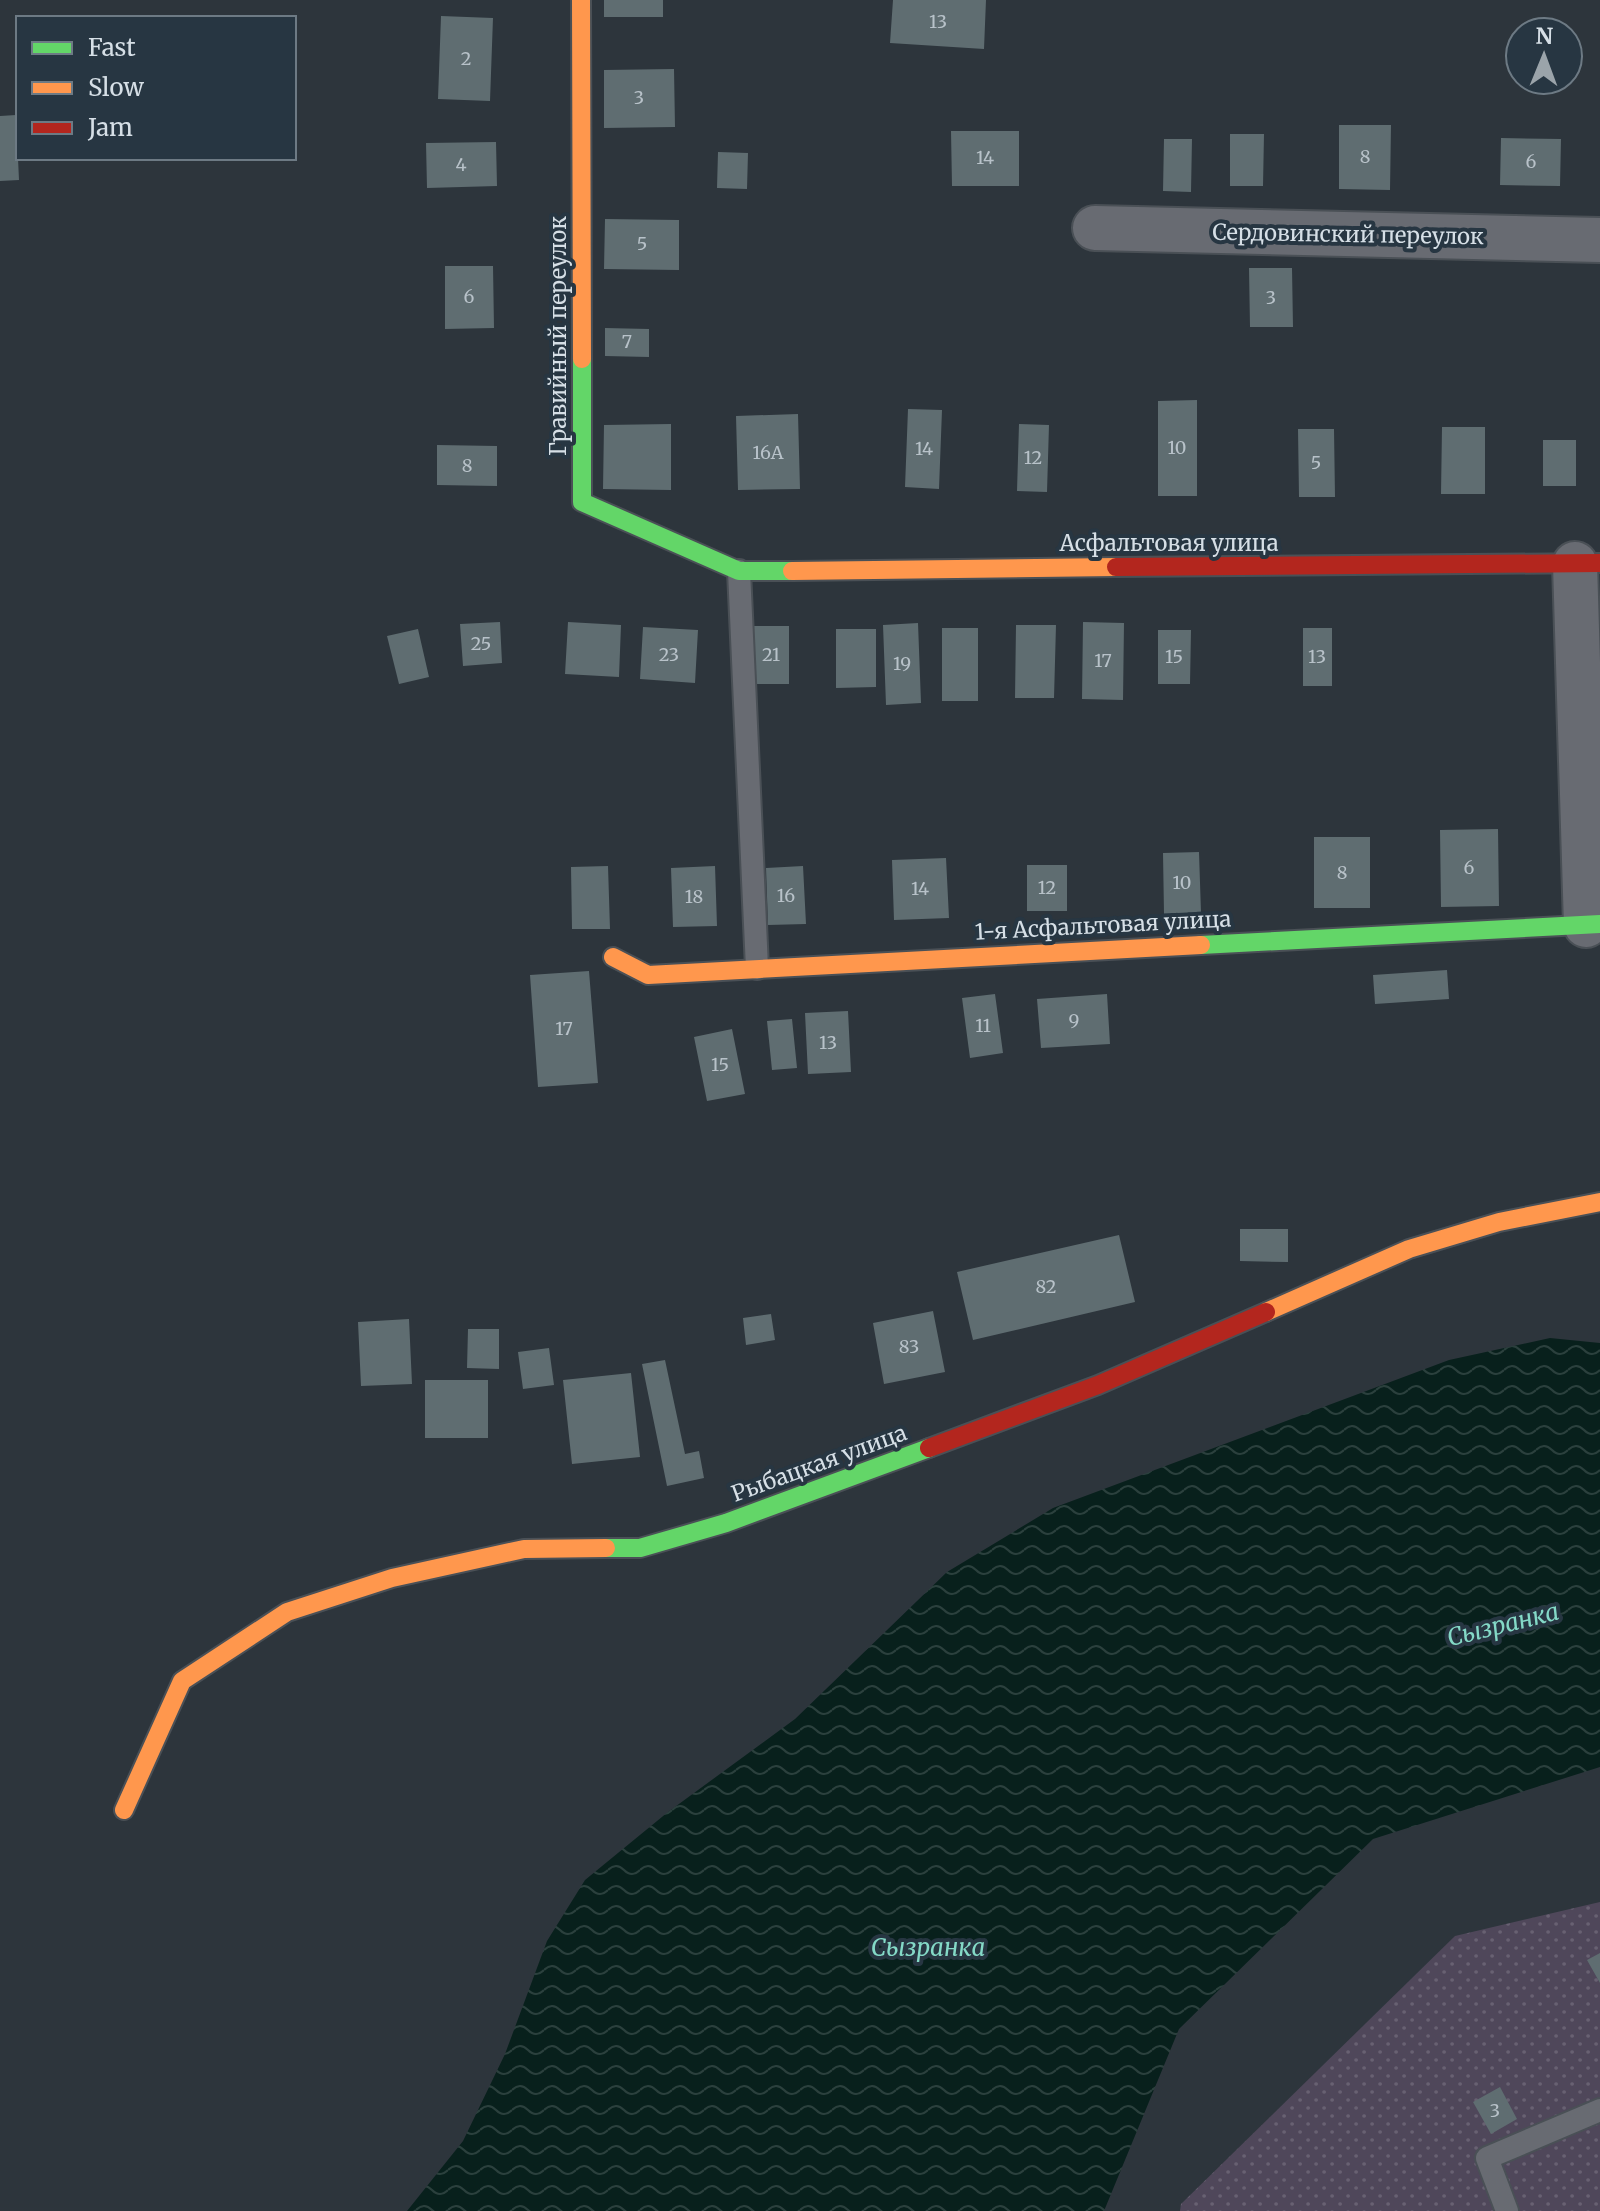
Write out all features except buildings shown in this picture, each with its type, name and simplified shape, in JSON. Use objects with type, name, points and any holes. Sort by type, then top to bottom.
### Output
[{"type":"street","name":"Гравийный переулок","points":[[581,0],[582,502],[739,571]]},
{"type":"street","name":"Сердовинский переулок","points":[[1095,228],[1600,240]]},
{"type":"street","name":"Асфальтовая улица","points":[[739,571],[1587,563]]},
{"type":"street","points":[[1587,563],[1593,925]]},
{"type":"street","name":"1-я Асфальтовая улица","points":[[613,957],[648,975],[1593,925]]},
{"type":"street","name":"Рыбацкая улица","points":[[124,1810],[182,1681],[287,1612],[392,1578],[524,1549],[640,1548],[726,1523],[1098,1385],[1409,1249],[1499,1222],[1600,1202]]},
{"type":"lane","points":[[739,571],[757,968]]},
{"type":"lane","points":[[1507,2211],[1487,2158],[1600,2110]]},
{"type":"shaded area","points":[[1600,1902],[1600,2211],[1180,2211],[1181,2204],[1455,1936]]},
{"type":"water","name":"Сызранка","points":[[1550,1338],[1600,1343],[1600,1767],[1373,1839],[1179,2029],[1104,2211],[407,2211],[463,2141],[505,2054],[547,1941],[585,1880],[668,1812],[795,1719],[947,1572],[1053,1508],[1449,1360]]},
{"type":"traffic: fast","points":[[582,359],[582,502],[739,571],[792,571]]},
{"type":"traffic: fast","points":[[1201,945],[1600,924]]},
{"type":"traffic: fast","points":[[606,1548],[640,1548],[726,1523],[929,1448]]},
{"type":"traffic: slow","points":[[581,0],[582,359]]},
{"type":"traffic: slow","points":[[792,571],[1116,567]]},
{"type":"traffic: slow","points":[[613,957],[648,975],[1201,945]]},
{"type":"traffic: slow","points":[[1266,1312],[1409,1249],[1499,1222],[1600,1202]]},
{"type":"traffic: slow","points":[[124,1810],[182,1681],[287,1612],[392,1578],[524,1549],[606,1548]]},
{"type":"traffic: jam","points":[[1116,567],[1600,563]]},
{"type":"traffic: jam","points":[[929,1448],[1098,1385],[1266,1312]]}]
